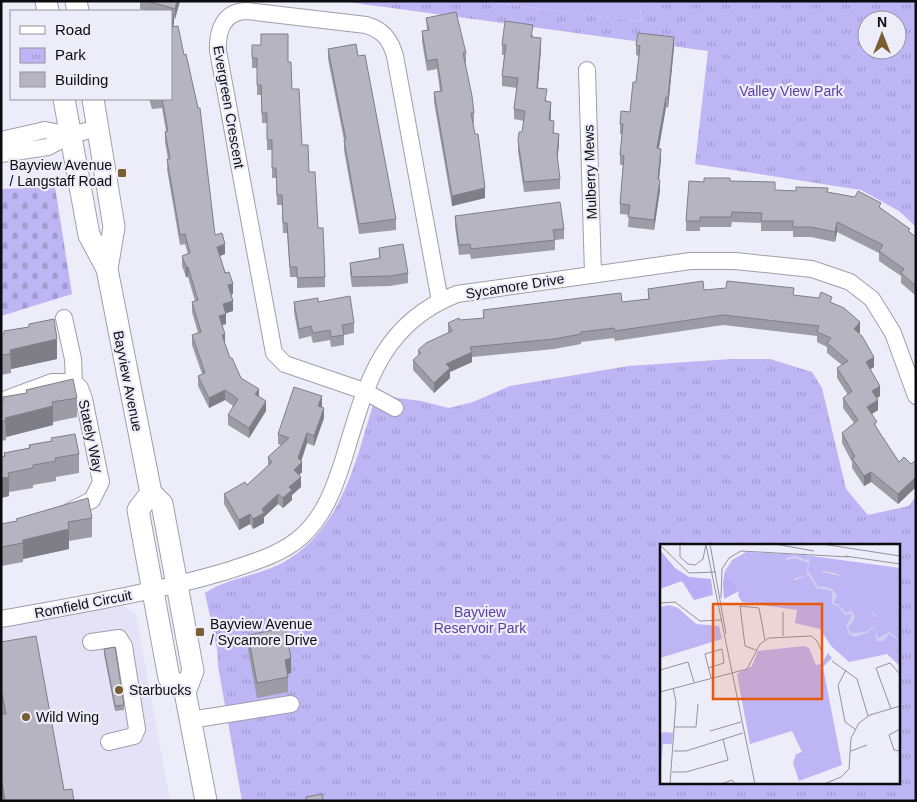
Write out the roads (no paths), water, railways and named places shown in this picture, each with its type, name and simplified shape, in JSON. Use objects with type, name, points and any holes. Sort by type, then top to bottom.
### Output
[{"type":"main road","name":"Bayview Avenue","points":[[64,100],[89,235],[106,269],[151,493],[162,504],[165,588],[193,671],[185,692],[206,801]]},
{"type":"main road","name":"Bayview Avenue","points":[[93,100],[114,227],[106,269]]},
{"type":"street","name":"Evergreen Crescent","points":[[395,408],[364,391],[293,368],[279,359],[274,353],[218,52],[218,33],[227,18],[240,11],[265,13],[366,25],[375,28],[387,37],[395,56],[440,301]]},
{"type":"street","name":"Mulberry Mews","points":[[587,70],[593,274]]},
{"type":"street","points":[[1,154],[48,148],[71,135],[98,128]]},
{"type":"street","points":[[1,140],[45,130],[71,135]]},
{"type":"street","name":"Sycamore Drive","points":[[165,588],[262,560],[283,550],[302,536],[316,520],[334,489],[364,391],[380,357],[393,339],[424,311],[440,301],[475,290],[712,260],[812,269],[837,276],[863,290],[880,309],[893,333],[916,396]]},
{"type":"street","points":[[64,318],[74,358],[74,382]]},
{"type":"street","name":"Stately Way","points":[[1,401],[52,382],[74,382],[80,388],[86,406],[100,482],[92,500],[80,508],[53,518]]},
{"type":"street","name":"Romfield Circuit","points":[[1,619],[165,588]]},
{"type":"street","points":[[91,642],[119,638],[124,646],[137,729],[134,736],[109,742]]},
{"type":"street","points":[[190,720],[291,704]]},
{"type":"place","name":"Bayview Avenue / Langstaff Road","points":[[122,173]]},
{"type":"place","name":"Bayview Avenue / Sycamore Drive","points":[[200,632]]},
{"type":"place","name":"Starbucks","points":[[119,690]]},
{"type":"place","name":"Wild Wing","points":[[26,717]]},
{"type":"park label","name":"Valley View Park","points":[[791,91]]},
{"type":"park label","name":"Bayview Reservoir Park","points":[[480,620]]}]
